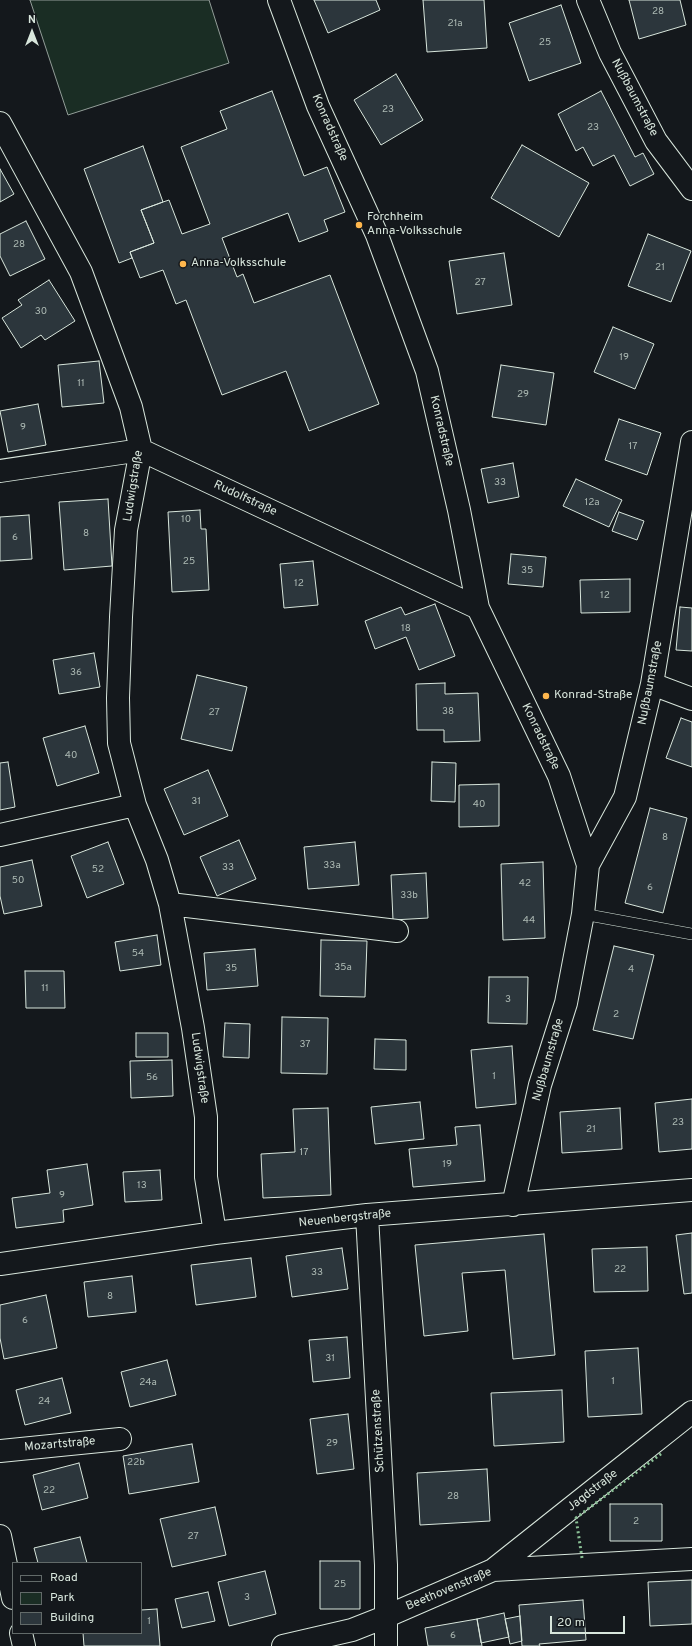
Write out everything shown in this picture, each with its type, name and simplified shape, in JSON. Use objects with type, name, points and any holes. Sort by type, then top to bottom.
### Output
[{"type":"street","name":"Konradstraße","points":[[279,0],[318,106],[377,235],[427,371],[459,510],[478,608],[559,776],[588,865]]},
{"type":"street","name":"Nußbaumstraße","points":[[588,0],[610,53],[656,141],[692,189]]},
{"type":"street","name":"Ludwigstraße","points":[[0,124],[81,272],[131,407],[141,450],[126,530],[118,698],[119,743],[135,805],[157,860],[170,904],[193,1028],[206,1117],[206,1177],[215,1233]]},
{"type":"street","name":"Nußbaumstraße","points":[[513,1205],[540,1085],[566,1003],[583,914],[588,865],[625,797],[652,684],[692,442]]},
{"type":"street","name":"Rudolfstraße","points":[[141,450],[478,608]]},
{"type":"street","points":[[0,471],[141,450]]},
{"type":"street","points":[[652,684],[692,699]]},
{"type":"street","points":[[0,835],[135,805]]},
{"type":"street","points":[[170,904],[397,931]]},
{"type":"street","name":"Neuenbergstraße","points":[[0,1264],[215,1233],[367,1215],[513,1205],[692,1190]]},
{"type":"street","name":"Schützenstraße","points":[[367,1215],[386,1565],[386,1646]]},
{"type":"street","name":"Jagdstraße","points":[[493,1570],[692,1412]]},
{"type":"street","name":"Mozartstraße","points":[[0,1451],[120,1439]]},
{"type":"street","points":[[0,1536],[12,1593]]},
{"type":"street","name":"Beethovenstraße","points":[[283,1646],[352,1630],[493,1570],[692,1559]]},
{"type":"street","points":[[21,1634],[24,1646]]},
{"type":"lane","points":[[583,914],[692,934]]},
{"type":"green space","points":[[30,0],[209,0],[229,63],[68,115]]},
{"type":"building","points":[[314,0],[376,0],[380,10],[328,33]]},
{"type":"building","points":[[423,0],[484,0],[487,48],[427,52]]},
{"type":"building","points":[[629,0],[680,0],[686,25],[639,39]]},
{"type":"building","points":[[561,5],[581,63],[529,81],[509,23]]},
{"type":"building","points":[[396,74],[423,120],[381,145],[354,100]]},
{"type":"building","name":"Anna-Volksschule","points":[[272,91],[304,176],[327,167],[345,212],[324,220],[328,231],[299,242],[288,213],[222,238],[237,277],[243,274],[254,303],[330,275],[379,404],[309,431],[286,371],[222,395],[186,300],[176,304],[163,270],[140,278],[130,252],[154,243],[141,210],[163,202],[169,200],[182,234],[210,224],[181,147],[227,129],[220,111]]},
{"type":"building","points":[[601,91],[635,157],[643,153],[654,174],[630,186],[614,155],[593,166],[583,147],[576,151],[558,114]]},
{"type":"building","points":[[522,145],[589,183],[559,237],[491,198]]},
{"type":"building","points":[[143,146],[163,202],[141,210],[154,243],[130,252],[132,258],[119,263],[84,169]]},
{"type":"building","points":[[0,169],[14,194],[0,202]]},
{"type":"building","points":[[26,221],[45,259],[10,276],[0,256],[0,234]]},
{"type":"building","points":[[648,234],[691,251],[671,302],[628,286]]},
{"type":"building","points":[[504,253],[512,305],[457,314],[449,261]]},
{"type":"building","points":[[49,280],[75,321],[45,340],[41,335],[21,348],[2,318],[22,305],[18,300]]},
{"type":"building","points":[[613,327],[654,344],[635,389],[594,372]]},
{"type":"building","points":[[99,361],[104,403],[62,407],[58,365]]},
{"type":"building","points":[[501,365],[554,373],[546,425],[492,417]]},
{"type":"building","points":[[38,404],[46,445],[8,452],[0,411]]},
{"type":"building","points":[[619,419],[661,433],[647,475],[605,460]]},
{"type":"building","points":[[513,463],[519,497],[488,503],[481,469]]},
{"type":"building","points":[[576,479],[622,500],[609,527],[563,506]]},
{"type":"building","points":[[108,499],[112,566],[64,570],[59,502]]},
{"type":"building","points":[[200,510],[201,529],[206,529],[209,590],[172,592],[168,512]]},
{"type":"building","points":[[619,512],[644,521],[637,540],[612,531]]},
{"type":"building","points":[[29,515],[32,559],[0,561],[0,517]]},
{"type":"building","points":[[511,554],[546,557],[543,587],[508,584]]},
{"type":"building","points":[[313,561],[318,605],[284,608],[280,564]]},
{"type":"building","points":[[630,579],[630,612],[581,613],[580,580]]},
{"type":"building","points":[[435,604],[455,656],[419,670],[406,637],[375,649],[365,621],[401,607],[405,615]]},
{"type":"building","points":[[680,607],[692,608],[692,651],[676,650]]},
{"type":"building","points":[[94,653],[100,687],[59,694],[53,660]]},
{"type":"building","points":[[197,675],[247,687],[232,751],[181,739]]},
{"type":"building","points":[[445,683],[445,694],[478,693],[480,741],[444,742],[444,730],[417,730],[416,684]]},
{"type":"building","points":[[681,718],[692,722],[692,767],[666,758]]},
{"type":"building","points":[[85,726],[99,773],[57,786],[43,738]]},
{"type":"building","points":[[8,762],[15,807],[0,810],[0,763]]},
{"type":"building","points":[[432,762],[456,763],[455,802],[431,801]]},
{"type":"building","points":[[208,770],[228,816],[184,835],[164,789]]},
{"type":"building","points":[[499,784],[499,826],[459,827],[459,785]]},
{"type":"building","points":[[650,808],[687,818],[663,913],[625,903]]},
{"type":"building","points":[[239,840],[256,879],[217,896],[200,857]]},
{"type":"building","points":[[108,842],[124,884],[87,898],[71,856]]},
{"type":"building","points":[[355,842],[359,885],[308,889],[304,847]]},
{"type":"building","points":[[32,860],[42,906],[4,914],[0,896],[0,867]]},
{"type":"building","points":[[543,862],[545,938],[503,940],[501,864]]},
{"type":"building","points":[[426,873],[428,918],[393,920],[391,875]]},
{"type":"building","points":[[157,935],[161,965],[120,971],[115,942]]},
{"type":"building","points":[[321,940],[367,941],[365,997],[320,996]]},
{"type":"building","points":[[614,946],[654,955],[633,1039],[593,1030]]},
{"type":"building","points":[[255,949],[258,986],[207,990],[204,953]]},
{"type":"building","points":[[25,971],[64,971],[65,1008],[26,1008]]},
{"type":"building","points":[[489,977],[528,977],[527,1024],[488,1023]]},
{"type":"building","points":[[282,1017],[328,1018],[327,1074],[281,1073]]},
{"type":"building","points":[[225,1023],[250,1024],[249,1058],[223,1057]]},
{"type":"building","points":[[136,1033],[168,1033],[168,1057],[136,1057]]},
{"type":"building","points":[[375,1039],[406,1040],[406,1070],[374,1069]]},
{"type":"building","points":[[512,1046],[516,1104],[476,1108],[471,1050]]},
{"type":"building","points":[[172,1060],[173,1096],[131,1098],[130,1061]]},
{"type":"building","points":[[692,1099],[692,1149],[659,1152],[655,1103]]},
{"type":"building","points":[[420,1102],[424,1139],[375,1144],[371,1107]]},
{"type":"building","points":[[328,1108],[331,1195],[263,1198],[261,1154],[295,1152],[293,1109]]},
{"type":"building","points":[[620,1108],[622,1149],[562,1153],[560,1112]]},
{"type":"building","points":[[480,1125],[485,1181],[413,1187],[409,1149],[457,1145],[455,1127]]},
{"type":"building","points":[[87,1164],[93,1205],[63,1210],[64,1222],[16,1228],[12,1198],[50,1193],[47,1170]]},
{"type":"building","points":[[160,1170],[162,1200],[125,1202],[123,1172]]},
{"type":"building","points":[[692,1233],[692,1293],[684,1294],[676,1235]]},
{"type":"building","points":[[544,1234],[555,1355],[513,1359],[505,1270],[462,1273],[468,1331],[424,1336],[415,1245]]},
{"type":"building","points":[[647,1247],[648,1291],[594,1292],[592,1249]]},
{"type":"building","points":[[342,1248],[348,1289],[292,1297],[286,1256]]},
{"type":"building","points":[[251,1258],[256,1297],[196,1305],[191,1265]]},
{"type":"building","points":[[132,1276],[136,1312],[88,1317],[84,1282]]},
{"type":"building","points":[[46,1295],[57,1348],[4,1359],[0,1338],[0,1305]]},
{"type":"building","points":[[347,1337],[350,1378],[313,1382],[309,1340]]},
{"type":"building","points":[[638,1348],[642,1414],[588,1417],[585,1351]]},
{"type":"building","points":[[167,1360],[176,1395],[130,1407],[121,1372]]},
{"type":"building","points":[[62,1378],[71,1413],[25,1425],[16,1390]]},
{"type":"building","points":[[562,1390],[564,1442],[494,1446],[491,1393]]},
{"type":"building","points":[[348,1414],[354,1469],[317,1474],[310,1419]]},
{"type":"building","points":[[192,1444],[199,1482],[129,1494],[123,1456]]},
{"type":"building","points":[[79,1463],[88,1498],[42,1510],[33,1475]]},
{"type":"building","points":[[487,1469],[490,1521],[420,1525],[417,1473]]},
{"type":"building","points":[[610,1504],[662,1504],[662,1541],[610,1541]]},
{"type":"building","points":[[215,1507],[226,1555],[172,1567],[160,1519]]},
{"type":"building","points":[[80,1537],[87,1562],[38,1562],[34,1548]]},
{"type":"building","points":[[320,1561],[360,1561],[360,1609],[320,1609]]},
{"type":"building","points":[[265,1571],[276,1614],[229,1626],[218,1582]]},
{"type":"building","points":[[692,1580],[692,1624],[650,1626],[648,1582]]},
{"type":"building","points":[[208,1592],[215,1621],[182,1628],[175,1599]]},
{"type":"building","points":[[583,1600],[586,1640],[539,1644],[540,1646],[522,1646],[519,1605]]},
{"type":"building","points":[[157,1609],[160,1646],[84,1646],[83,1634],[142,1634],[142,1610]]},
{"type":"building","points":[[504,1613],[509,1637],[481,1643],[477,1619]]},
{"type":"building","points":[[520,1616],[522,1641],[510,1644],[505,1619]]},
{"type":"building","points":[[477,1619],[482,1646],[428,1646],[425,1628]]},
{"type":"hedge","points":[[582,1558],[576,1518],[662,1453]]},
{"type":"place","name":"Forchheim Anna-Volksschule","points":[[359,225]]},
{"type":"place","name":"Anna-Volksschule","points":[[183,264]]},
{"type":"place","name":"Konrad-Straße","points":[[546,696]]}]
